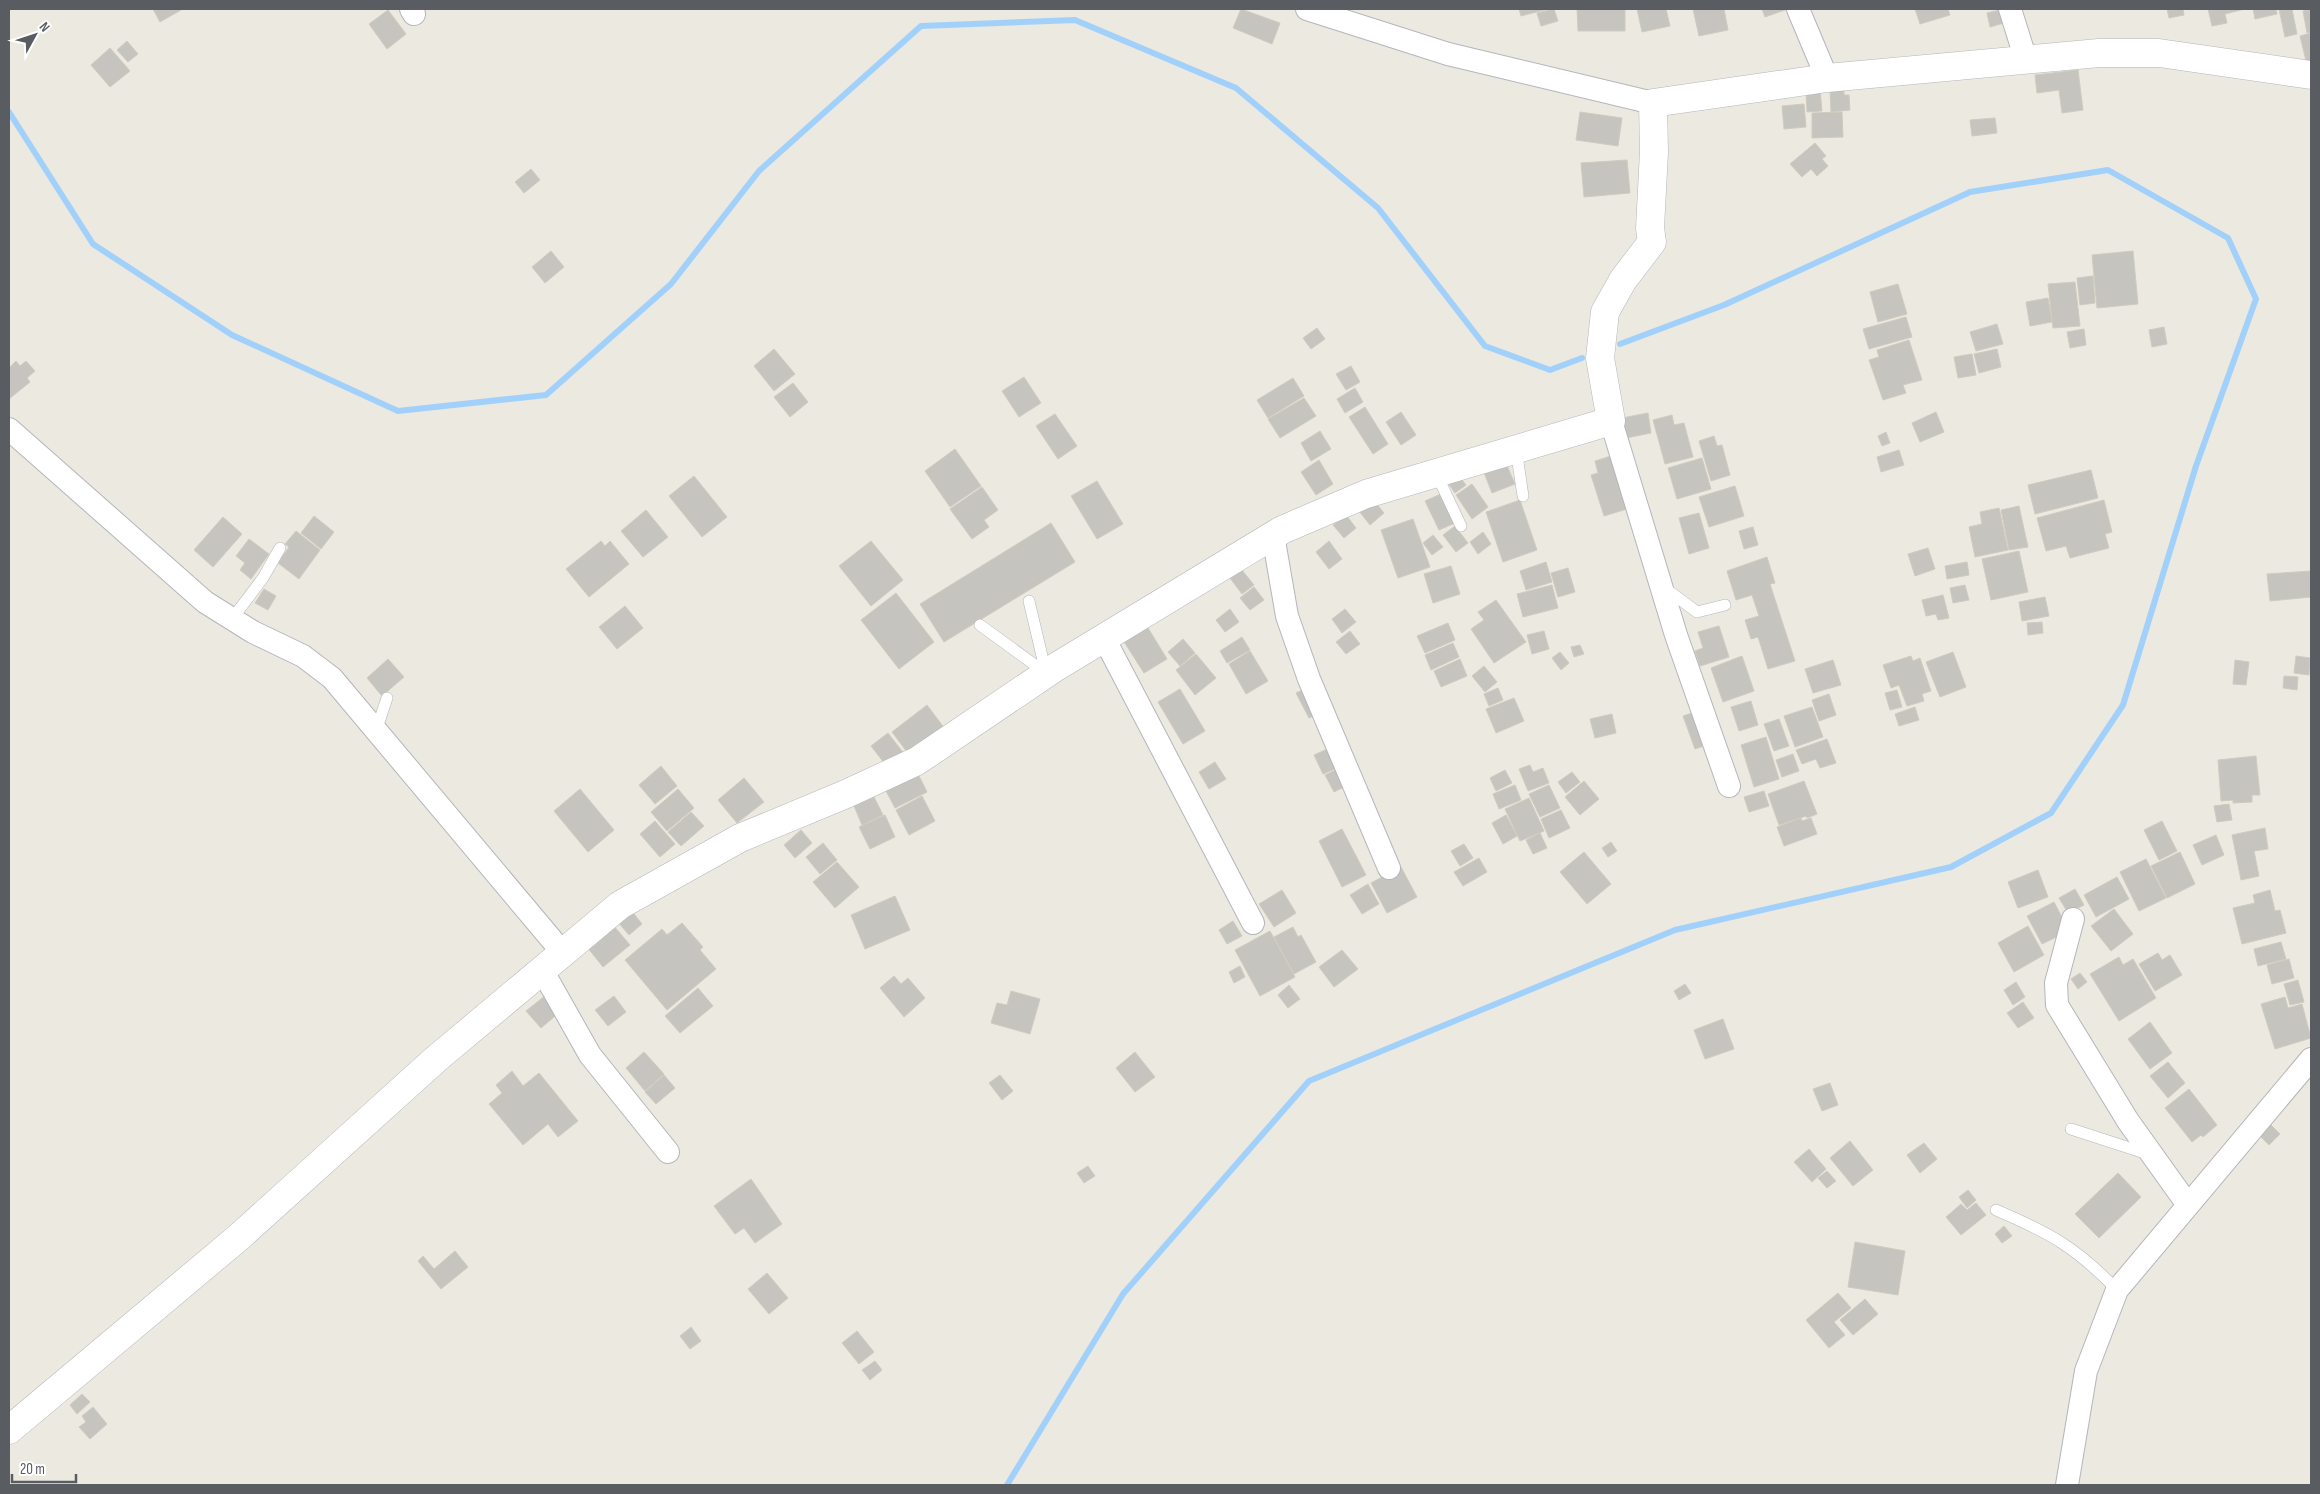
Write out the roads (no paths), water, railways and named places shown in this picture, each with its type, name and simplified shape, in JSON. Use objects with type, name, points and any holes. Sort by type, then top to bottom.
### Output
[{"type":"street","points":[[1307,9],[1448,54],[1653,103],[1827,78],[2099,53],[2159,53],[2311,75]]},
{"type":"street","points":[[1798,9],[1827,78]]},
{"type":"street","points":[[2010,9],[2026,60]]},
{"type":"street","points":[[1653,103],[1654,152],[1650,228],[1652,242],[1623,280],[1605,312],[1600,358],[1609,411],[1661,584],[1729,786]]},
{"type":"street","points":[[9,1430],[239,1237],[436,1059],[620,905],[740,838],[846,794],[916,761],[1046,673],[1273,535],[1366,494],[1516,449],[1609,411]]},
{"type":"street","points":[[9,429],[205,602],[253,632],[304,656],[332,678],[562,953]]},
{"type":"street","points":[[1273,535],[1287,616],[1309,679],[1389,868]]},
{"type":"street","points":[[1104,638],[1253,923]]},
{"type":"street","points":[[2073,919],[2056,983],[2057,1005],[2128,1120],[2188,1205]]},
{"type":"street","points":[[542,970],[590,1055],[668,1152]]},
{"type":"street","points":[[2067,1485],[2086,1371],[2117,1290],[2311,1059]]},
{"type":"lane","points":[[1516,449],[1523,496]]},
{"type":"lane","points":[[1435,472],[1461,526]]},
{"type":"lane","points":[[232,619],[263,578],[280,548]]},
{"type":"lane","points":[[1661,584],[1688,607],[1697,612],[1706,612],[1725,605]]},
{"type":"lane","points":[[1028,601],[1046,673]]},
{"type":"lane","points":[[980,625],[1046,673]]},
{"type":"lane","points":[[376,731],[387,698]]},
{"type":"lane","points":[[2071,1129],[2152,1155]]},
{"type":"lane","points":[[1996,1210],[2041,1229],[2070,1246],[2095,1267],[2117,1290]]},
{"type":"waterway","points":[[9,112],[93,244],[232,335],[398,411],[546,395],[671,284],[759,171],[921,26],[1075,20],[1236,88],[1378,208],[1485,346],[1550,370],[1582,358]]},
{"type":"waterway","points":[[1007,1485],[1123,1294],[1309,1081],[1675,930],[1951,867],[2051,813],[2123,705],[2196,466],[2256,299],[2228,238],[2108,170],[1970,192],[1724,305],[1620,344]]}]
